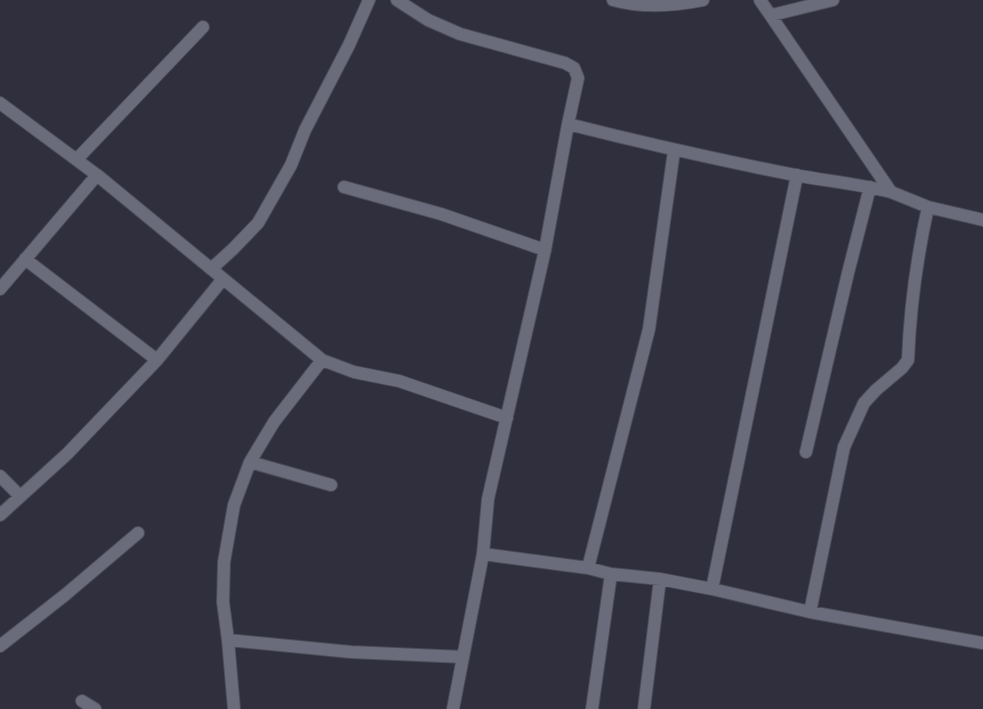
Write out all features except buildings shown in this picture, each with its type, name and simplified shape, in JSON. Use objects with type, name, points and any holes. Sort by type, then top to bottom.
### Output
[{"type":"street","points":[[211,269],[258,223],[291,165],[305,130],[369,0]]},
{"type":"street","points":[[397,0],[428,20],[460,34],[566,63],[574,68],[578,78],[545,250],[488,499],[483,554],[453,709]]},
{"type":"street","points":[[613,0],[628,4],[663,5],[703,0]]},
{"type":"street","points":[[760,0],[772,15],[891,192]]},
{"type":"street","points":[[772,15],[833,0]]},
{"type":"street","points":[[77,159],[203,27]]},
{"type":"street","points":[[0,103],[77,159],[322,360],[354,372],[399,380],[507,418]]},
{"type":"street","points":[[568,124],[674,150],[797,175],[870,187],[891,192],[928,207],[983,220]]},
{"type":"street","points":[[588,568],[650,329],[674,150]]},
{"type":"street","points":[[0,289],[97,175]]},
{"type":"street","points":[[712,589],[797,175]]},
{"type":"street","points":[[344,187],[441,214],[545,250]]},
{"type":"street","points":[[806,452],[870,187]]},
{"type":"street","points":[[810,612],[844,447],[864,403],[876,390],[902,368],[908,360],[914,287],[920,245],[928,207]]},
{"type":"street","points":[[25,259],[157,360]]},
{"type":"street","points":[[0,515],[67,454],[157,360],[223,279]]},
{"type":"street","points":[[234,709],[223,602],[224,562],[234,505],[250,462],[278,417],[322,360]]},
{"type":"street","points":[[250,462],[331,485]]},
{"type":"street","points":[[0,476],[20,496]]},
{"type":"street","points":[[1,643],[65,595],[138,533]]},
{"type":"street","points":[[483,554],[588,568],[611,574],[660,579],[712,589],[810,612],[983,642]]},
{"type":"street","points":[[592,709],[611,574]]},
{"type":"street","points":[[644,709],[660,579]]},
{"type":"street","points":[[228,640],[351,652],[464,657]]},
{"type":"street","points":[[82,701],[95,709]]}]
